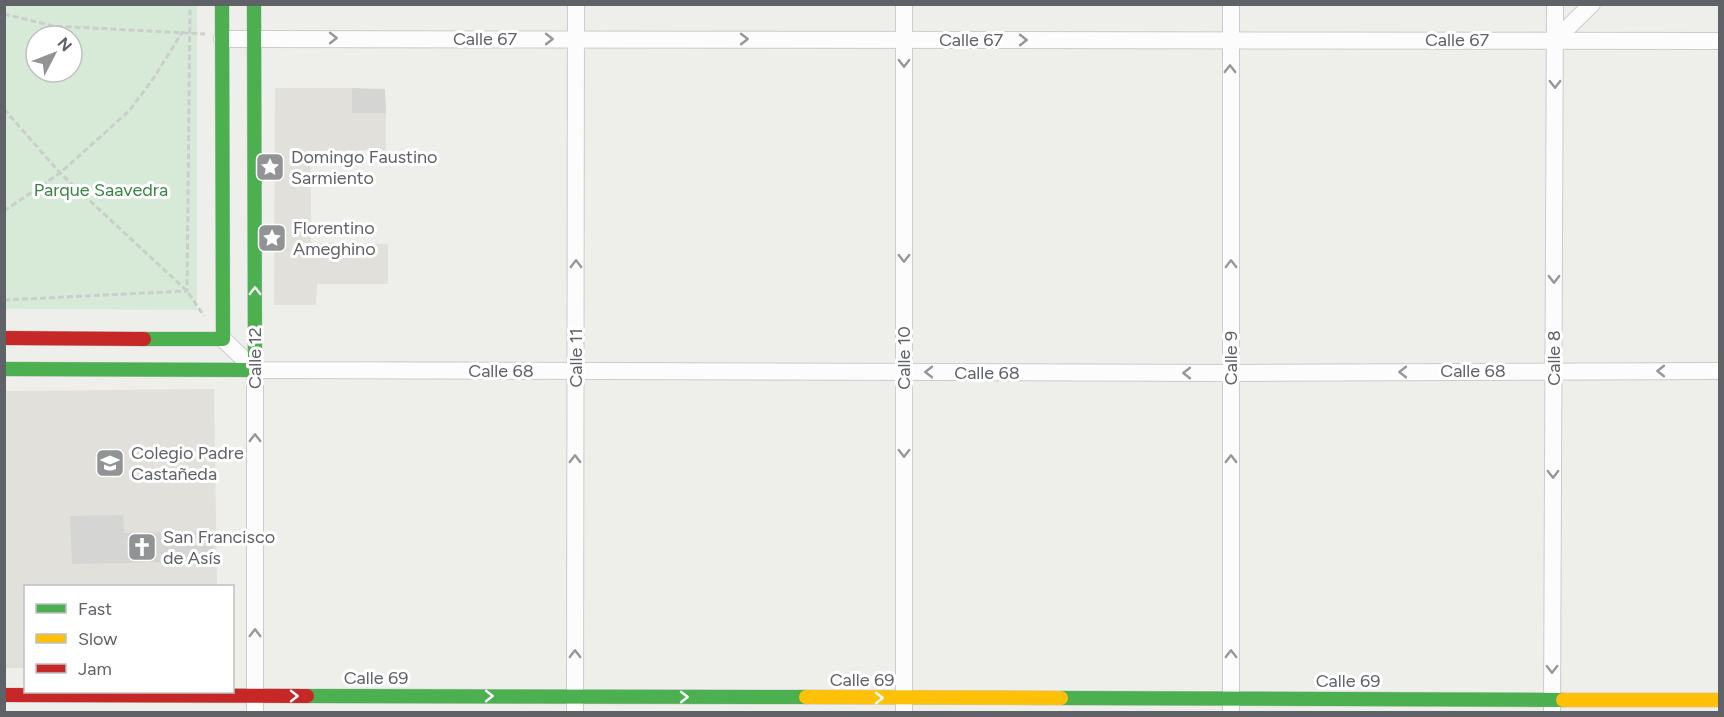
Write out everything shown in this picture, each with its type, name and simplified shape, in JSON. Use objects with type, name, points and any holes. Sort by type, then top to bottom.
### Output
[{"type":"street","name":"Calle 12","points":[[222,4],[217,37],[222,339]]},
{"type":"street","name":"Calle 12","points":[[254,4],[255,704]]},
{"type":"street","name":"Calle 11","points":[[575,705],[576,4]]},
{"type":"street","name":"Calle 10","points":[[904,4],[904,705]]},
{"type":"street","name":"Calle 9","points":[[1231,4],[1231,706]]},
{"type":"street","name":"Calle 8","points":[[1552,706],[1555,4]]},
{"type":"street","points":[[1555,40],[1592,4]]},
{"type":"street","name":"Calle 67","points":[[217,37],[254,39],[1719,41]]},
{"type":"street","points":[[4,338],[222,339],[255,370]]},
{"type":"street","name":"Calle 68","points":[[4,369],[1231,373],[1719,371]]},
{"type":"street","name":"Calle 69","points":[[4,695],[255,704],[575,705],[1552,706],[1719,700]]},
{"type":"path","points":[[187,291],[190,4]]},
{"type":"path","points":[[4,14],[52,26],[191,31],[217,37]]},
{"type":"path","points":[[4,211],[60,173],[129,111],[153,79],[183,31]]},
{"type":"path","points":[[4,110],[60,173],[187,291],[204,316]]},
{"type":"path","points":[[4,300],[187,291]]},
{"type":"shaded area","points":[[275,88],[352,88],[352,113],[386,113],[386,150],[311,151],[311,243],[388,244],[388,284],[317,284],[316,305],[274,305]]},
{"type":"shaded area","name":"Colegio Padre Castañeda","points":[[214,389],[217,585],[24,585],[24,668],[5,668],[4,391]]},
{"type":"green space","name":"Parque Saavedra","points":[[5,4],[197,5],[197,310],[5,309]]},
{"type":"building","points":[[352,88],[385,89],[386,113],[352,113]]},
{"type":"building","name":"San Francisco de Asís","points":[[123,515],[124,533],[212,531],[213,561],[72,564],[70,516]]},
{"type":"traffic: fast","points":[[144,339],[223,339],[222,4]]},
{"type":"traffic: fast","points":[[4,369],[255,370],[254,4]]},
{"type":"traffic: fast","points":[[307,696],[806,697]]},
{"type":"traffic: fast","points":[[1061,698],[1563,700]]},
{"type":"traffic: slow","points":[[806,697],[1061,698]]},
{"type":"traffic: slow","points":[[1563,700],[1720,700]]},
{"type":"traffic: jam","points":[[4,338],[144,339]]},
{"type":"traffic: jam","points":[[4,695],[307,696]]},
{"type":"place","name":"Domingo Faustino Sarmiento","points":[[270,167]]},
{"type":"place","name":"Florentino Ameghino","points":[[272,238]]},
{"type":"place","name":"Colegio Padre Castañeda","points":[[110,463]]},
{"type":"place","name":"San Francisco de Asís","points":[[142,547]]}]
